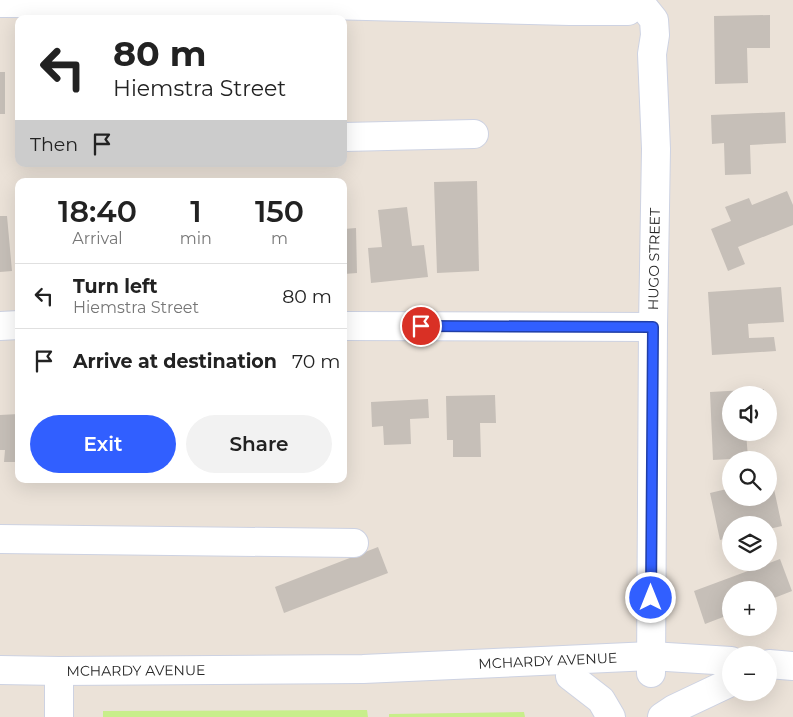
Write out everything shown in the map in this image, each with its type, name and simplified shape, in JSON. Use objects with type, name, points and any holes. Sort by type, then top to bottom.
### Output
[{"type":"street","points":[[484,8],[518,0]]},
{"type":"street","points":[[0,3],[238,11],[484,8],[570,11],[637,7]]},
{"type":"street","name":"HUGO STREET","points":[[637,7],[654,20],[655,35],[652,54],[656,149],[651,665]]},
{"type":"street","points":[[347,137],[474,134]]},
{"type":"street","points":[[0,326],[15,326]]},
{"type":"street","points":[[347,326],[653,327]]},
{"type":"street","points":[[0,539],[354,543]]},
{"type":"street","name":"MCHARDY AVENUE","points":[[0,670],[363,669],[651,665],[722,661]]},
{"type":"street","name":"MCHARDY AVENUE","points":[[363,669],[570,676],[651,665],[722,678]]},
{"type":"street","points":[[777,665],[793,666]]},
{"type":"street","points":[[59,671],[59,717]]},
{"type":"street","points":[[570,676],[601,700],[611,717]]},
{"type":"street","points":[[777,677],[793,676]]},
{"type":"street","points":[[662,717],[722,685]]},
{"type":"green space","points":[[367,710],[368,717],[103,717],[103,711]]},
{"type":"green space","points":[[524,712],[525,717],[389,717],[389,714]]},
{"type":"building","points":[[770,15],[770,48],[747,48],[748,83],[715,84],[714,16]]},
{"type":"building","points":[[0,72],[5,72],[5,114],[0,114]]},
{"type":"building","points":[[785,112],[786,143],[750,145],[751,174],[725,175],[724,143],[712,144],[711,115]]},
{"type":"building","points":[[477,181],[479,271],[437,273],[434,182]]},
{"type":"building","points":[[787,191],[793,205],[793,225],[738,247],[745,264],[728,271],[711,229],[731,221],[725,207],[749,198],[752,205]]},
{"type":"building","points":[[407,207],[412,246],[424,245],[428,277],[371,283],[368,248],[382,247],[378,210]]},
{"type":"building","points":[[0,216],[7,216],[12,271],[0,272]]},
{"type":"building","points":[[356,228],[357,273],[347,274],[347,229]]},
{"type":"building","points":[[781,287],[784,322],[748,324],[749,338],[774,337],[776,351],[712,355],[708,292]]},
{"type":"building","points":[[722,391],[722,441],[747,441],[747,451],[722,451],[722,459],[713,460],[710,392]]},
{"type":"building","points":[[495,395],[496,423],[480,423],[481,457],[453,457],[453,440],[447,440],[446,396]]},
{"type":"building","points":[[428,399],[429,418],[410,419],[411,444],[384,445],[383,426],[372,427],[371,402]]},
{"type":"building","points":[[15,414],[15,462],[4,462],[5,450],[0,450],[0,415]]},
{"type":"building","points":[[722,490],[722,506],[777,506],[777,503],[782,526],[777,527],[777,516],[722,516],[722,539],[720,540],[710,493]]},
{"type":"building","points":[[378,547],[388,573],[284,613],[275,587]]},
{"type":"building","points":[[780,559],[792,591],[777,597],[777,581],[722,581],[722,617],[705,624],[694,591],[748,571],[777,571],[777,560]]},
{"type":"route","points":[[421,326],[653,327],[651,598]]}]
